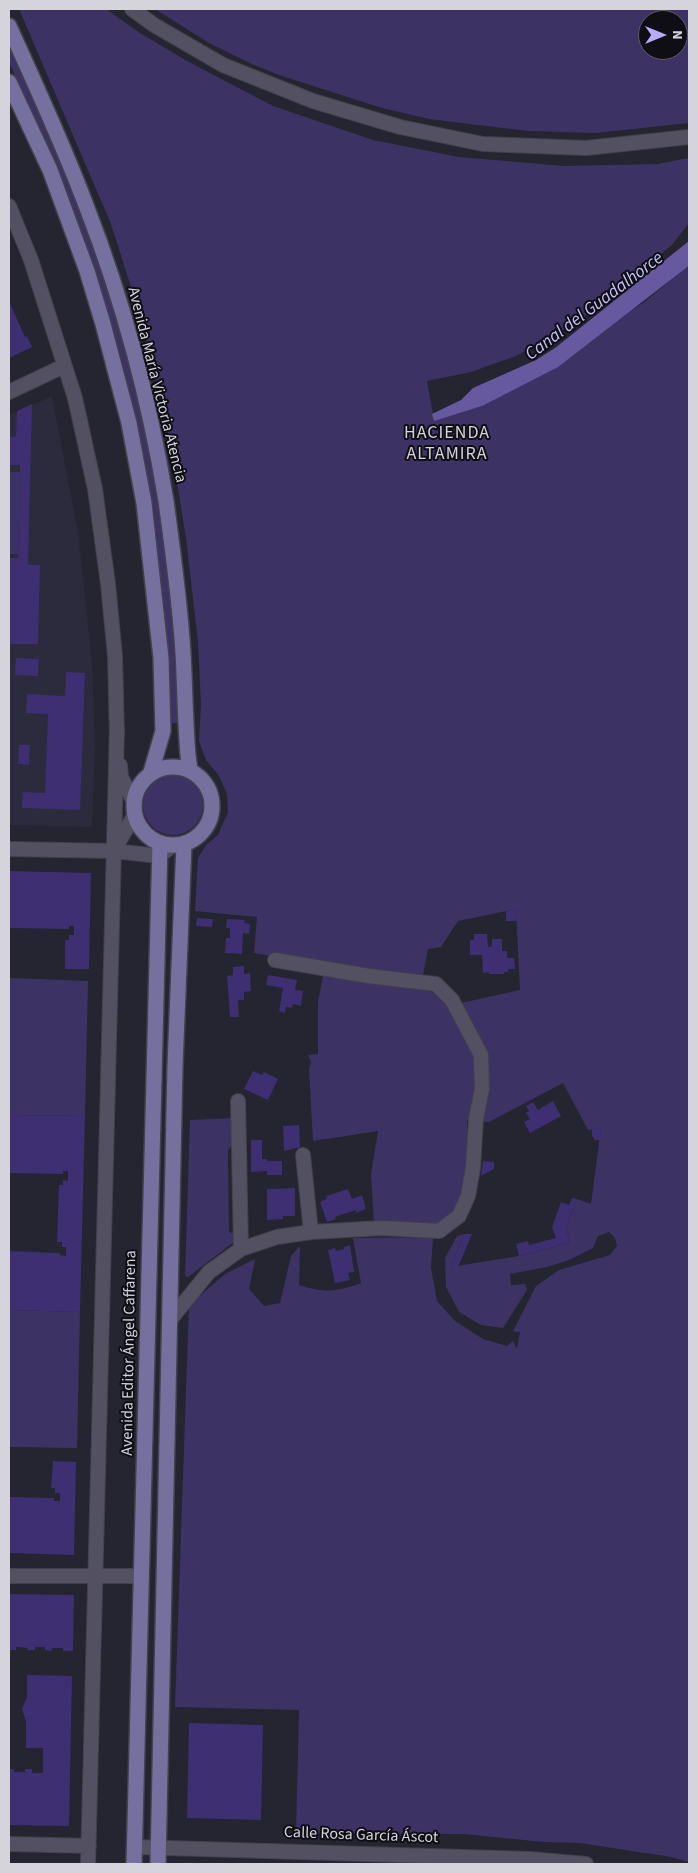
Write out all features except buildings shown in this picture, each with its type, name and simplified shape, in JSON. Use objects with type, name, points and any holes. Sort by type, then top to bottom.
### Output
[{"type":"main road","name":"Avenida María Victoria Atencia","points":[[9,26],[65,153],[107,264],[124,318],[150,418],[177,582],[183,653],[186,739],[190,771]]},
{"type":"main road","points":[[9,82],[50,170],[104,324],[129,423],[144,504],[160,658],[163,731],[151,772],[140,784],[134,800],[134,816],[144,833],[169,847],[194,839],[203,831],[209,821],[212,809],[207,787],[200,778],[190,771],[171,766],[151,772]]},
{"type":"main road","points":[[158,1864],[175,1066],[169,847]]},
{"type":"main road","name":"Avenida Editor Ángel Caffarena","points":[[134,1864],[142,1576],[169,847]]},
{"type":"street","points":[[132,9],[154,25],[223,65],[313,101],[400,127],[483,144],[586,148],[689,138]]},
{"type":"street","points":[[9,206],[31,260],[75,398],[95,489],[108,584],[115,656],[114,851]]},
{"type":"street","points":[[9,392],[64,366]]},
{"type":"street","points":[[116,727],[121,777],[134,800]]},
{"type":"street","points":[[114,851],[134,816]]},
{"type":"street","points":[[9,849],[114,851],[169,847]]},
{"type":"street","name":"Avenida Editor Ángel Caffarena","points":[[88,1864],[114,851]]},
{"type":"street","points":[[170,1320],[209,1272],[241,1249],[277,1237],[312,1232],[382,1228],[439,1231],[459,1216],[468,1196],[473,1168],[476,1119],[482,1089],[481,1055],[452,1000],[436,984],[369,976],[276,960]]},
{"type":"street","points":[[238,1101],[241,1249]]},
{"type":"street","points":[[303,1155],[312,1232]]},
{"type":"street","points":[[9,1576],[142,1576]]},
{"type":"street","points":[[9,1844],[89,1846]]},
{"type":"street","name":"Calle Rosa García Áscot","points":[[135,1847],[529,1859],[586,1864]]},
{"type":"shaded area","points":[[19,9],[106,9],[140,33],[187,61],[273,106],[373,140],[459,157],[564,166],[657,164],[689,158],[689,223],[672,245],[580,320],[516,356],[471,372],[427,381],[434,420],[482,406],[643,303],[689,265],[689,1862],[671,1857],[580,1843],[544,1842],[463,1834],[296,1833],[299,1710],[175,1707],[189,1305],[225,1274],[255,1259],[249,1289],[264,1306],[280,1303],[291,1256],[300,1246],[299,1285],[330,1290],[361,1283],[353,1238],[433,1237],[431,1268],[437,1301],[455,1321],[483,1339],[507,1346],[513,1341],[517,1349],[520,1332],[513,1331],[536,1286],[559,1270],[610,1255],[617,1246],[615,1238],[609,1232],[598,1236],[593,1248],[569,1260],[547,1267],[510,1274],[511,1285],[525,1284],[527,1290],[503,1328],[481,1325],[459,1312],[446,1287],[445,1258],[457,1236],[464,1234],[451,1267],[519,1256],[570,1243],[566,1228],[577,1199],[591,1204],[601,1128],[588,1130],[563,1083],[489,1122],[480,1121],[488,1084],[488,1062],[480,1039],[457,1004],[520,990],[516,909],[458,921],[441,947],[428,949],[423,975],[391,975],[254,953],[257,917],[195,911],[198,858],[206,845],[218,835],[228,812],[227,794],[219,776],[206,760],[199,741],[201,704],[198,642],[186,538],[172,451],[145,331],[111,224]]},
{"type":"shaded area","points":[[155,9],[689,9],[689,123],[596,133],[528,131],[429,119],[382,108],[279,75],[209,43]]},
{"type":"shaded area","points":[[9,44],[58,153],[85,221],[108,290],[137,395],[152,465],[166,556],[174,639],[178,723],[171,723],[161,579],[148,484],[129,390],[117,343],[86,244],[57,170],[9,62]]},
{"type":"shaded area","points":[[689,241],[689,265],[686,268],[558,367],[482,406],[434,421],[432,414],[461,400],[473,388],[536,360],[555,348]]},
{"type":"shaded area","points":[[52,396],[78,532],[92,662],[95,747],[92,827],[9,825],[9,415]]},
{"type":"shaded area","points":[[9,472],[20,472],[18,554],[9,554]]},
{"type":"shaded area","points":[[167,775],[179,775],[190,780],[198,788],[203,799],[201,817],[190,830],[179,835],[167,835],[156,830],[148,822],[143,811],[143,799],[148,788],[156,780]]},
{"type":"shaded area","points":[[324,971],[422,988],[439,995],[455,1013],[477,1057],[478,1091],[467,1122],[467,1186],[461,1207],[445,1222],[429,1227],[374,1223],[371,1175],[378,1131],[313,1141],[309,1069],[311,1062],[308,1055],[318,1054],[318,1002]]},
{"type":"shaded area","points":[[9,978],[88,981],[85,1116],[9,1115]]},
{"type":"shaded area","points":[[233,1118],[234,1143],[228,1150],[229,1232],[235,1234],[234,1242],[188,1277],[185,1276],[190,1120]]},
{"type":"shaded area","points":[[9,1310],[80,1312],[77,1448],[9,1447]]},
{"type":"district","name":"HACIENDA ALTAMIRA","points":[[447,444]]},
{"type":"water label","name":"Canal del Guadalhorce","points":[[595,307]]}]
